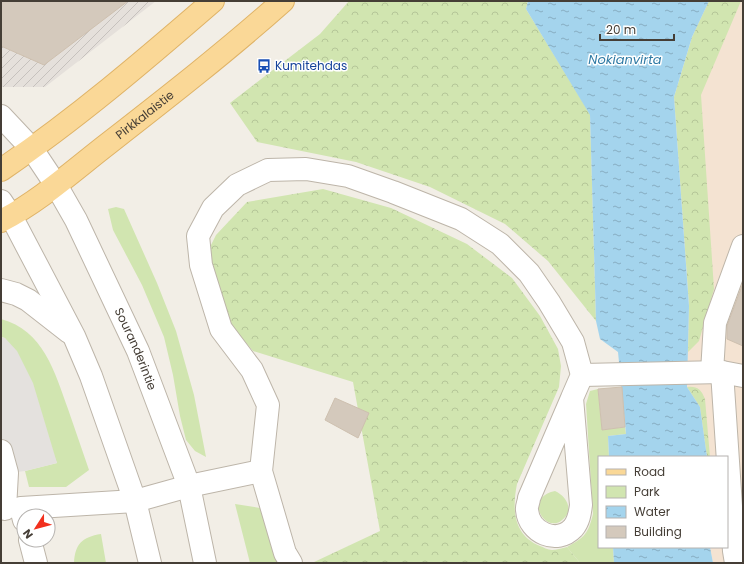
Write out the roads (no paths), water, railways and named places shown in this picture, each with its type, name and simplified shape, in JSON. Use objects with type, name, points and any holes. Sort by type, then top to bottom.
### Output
[{"type":"main road","points":[[1,170],[32,149],[148,58],[213,1]]},
{"type":"main road","name":"Pirkkalaistie","points":[[4,213],[56,185],[191,79],[245,35],[283,1]]},
{"type":"street","name":"Souranderintie","points":[[1,116],[32,149],[56,185],[76,220],[138,352],[188,486],[205,563]]},
{"type":"street","points":[[291,563],[285,553],[261,471],[268,405],[252,370],[221,329],[201,266],[198,236],[213,208],[237,185],[268,170],[306,170],[348,176],[461,219],[500,244],[529,273],[549,302],[573,342],[582,375],[572,398],[529,498],[527,510],[531,523],[540,532],[550,536],[561,535],[572,528],[579,518],[580,512],[581,505],[572,398]]},
{"type":"street","points":[[4,213],[74,336],[91,376],[135,501],[150,563]]},
{"type":"street","points":[[725,456],[715,323],[743,246]]},
{"type":"street","points":[[1,290],[16,294],[28,300],[74,336]]},
{"type":"street","points":[[582,375],[718,373]]},
{"type":"street","points":[[1,451],[7,473],[13,512],[135,501],[188,486],[261,471]]},
{"type":"street","points":[[728,484],[736,563]]},
{"type":"street","points":[[32,548],[36,563]]},
{"type":"water","name":"Nokianvirta","points":[[528,1],[709,1],[692,37],[674,97],[689,306],[687,387],[700,407],[707,456],[609,456],[608,436],[626,434],[618,352],[600,339],[596,321],[590,115],[526,9]]},
{"type":"water","points":[[613,548],[710,548],[713,563],[614,563]]},
{"type":"place","name":"Kumitehdas","points":[[264,66]]}]
